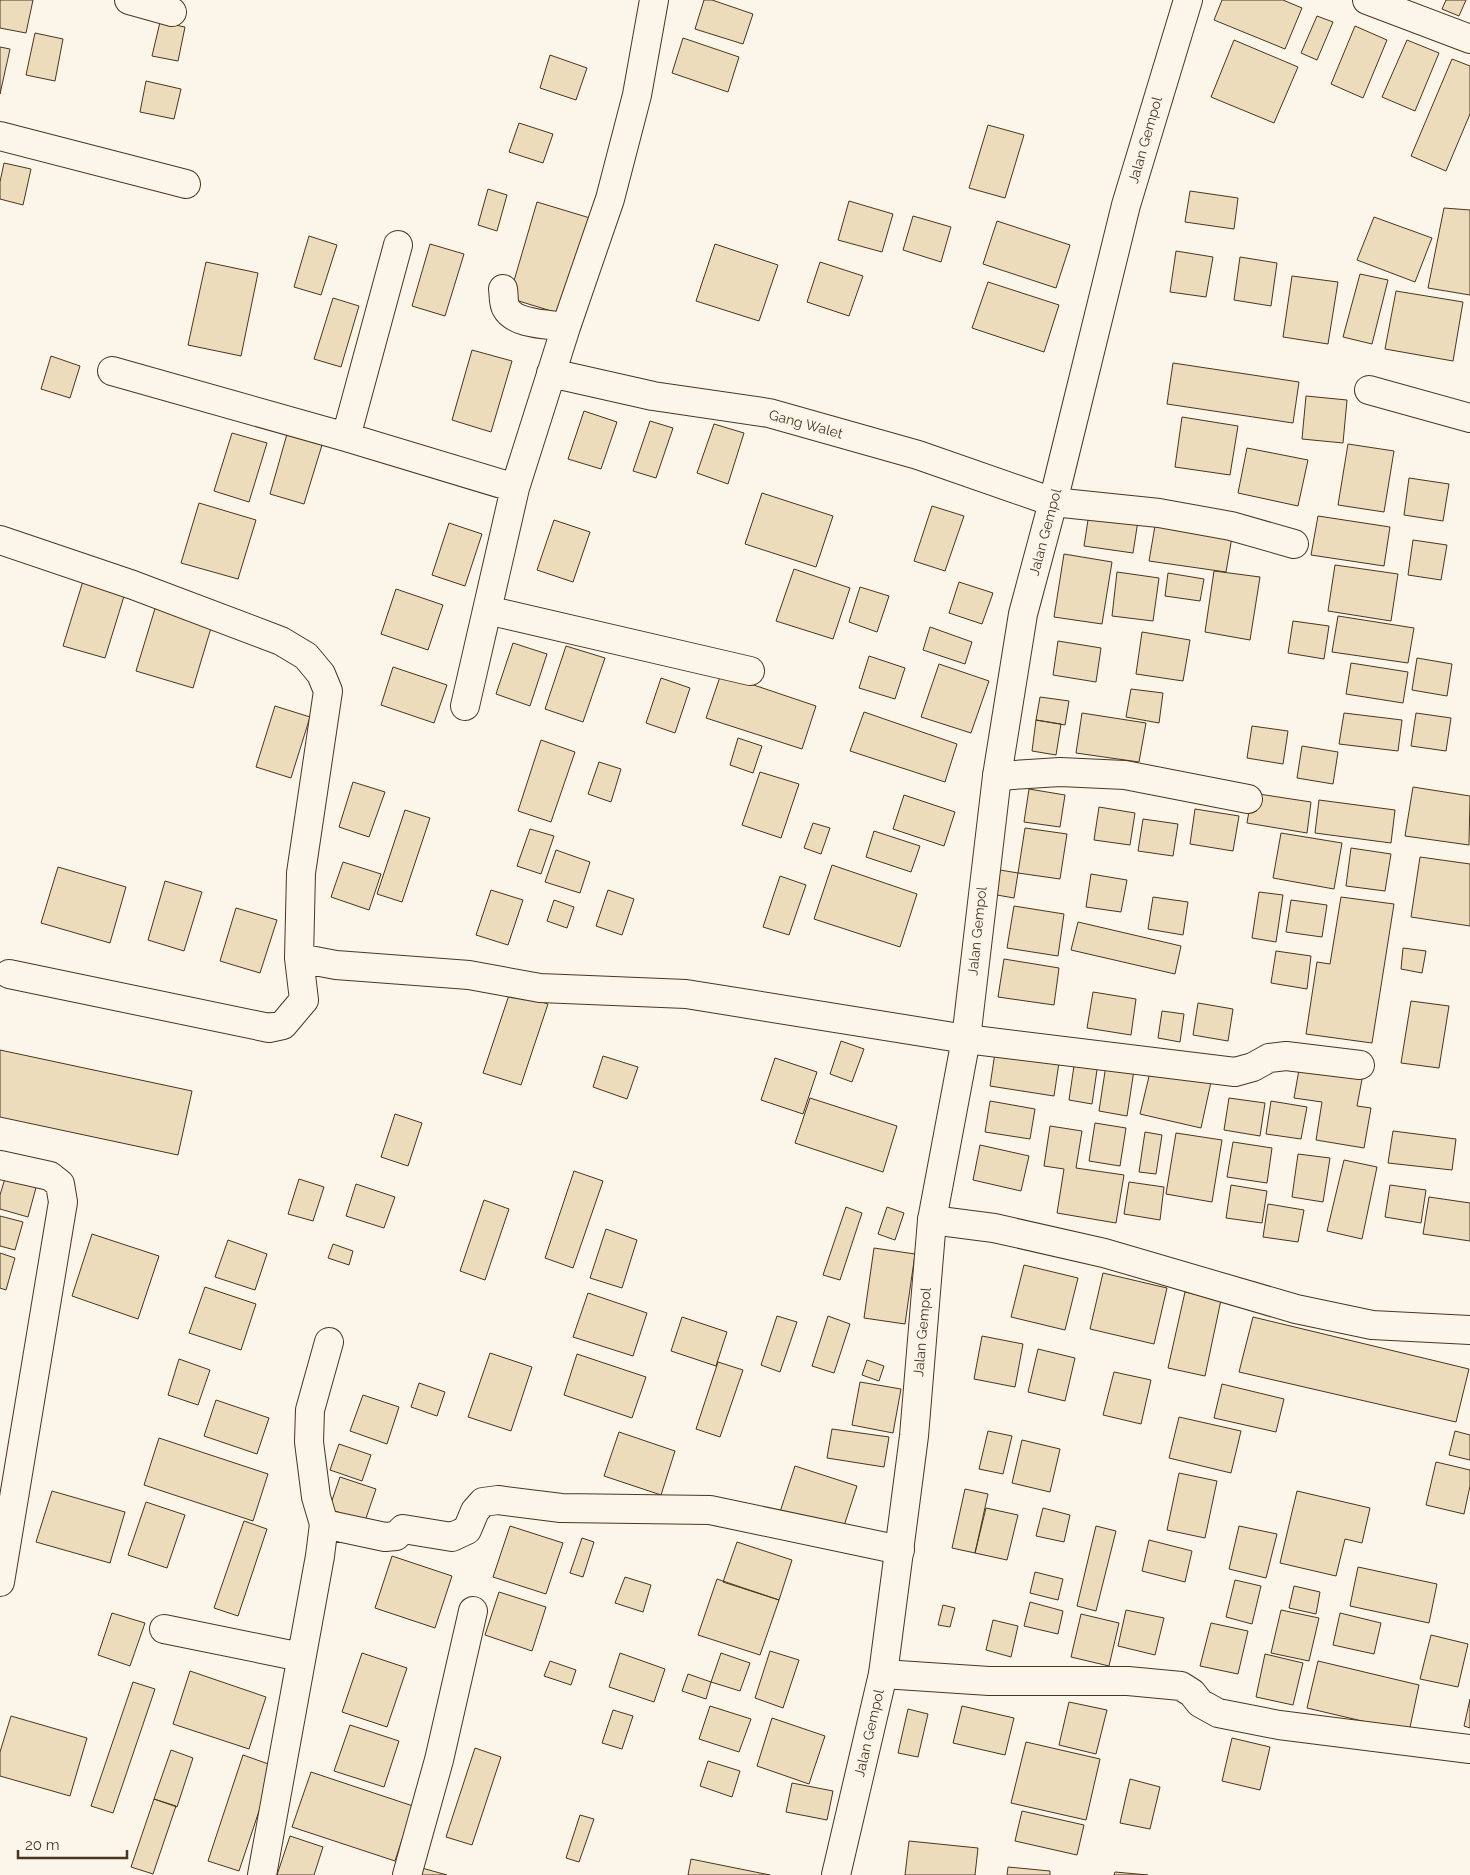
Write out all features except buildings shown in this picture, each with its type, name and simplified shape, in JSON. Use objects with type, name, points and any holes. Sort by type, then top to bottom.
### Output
[{"type":"street","points":[[129,0],[172,12]]},
{"type":"street","points":[[464,706],[515,488],[566,327],[610,199],[637,95],[654,0]]},
{"type":"street","name":"Jalan Gempol","points":[[836,1875],[883,1674],[914,1436],[932,1220],[966,1039],[997,776],[1023,614],[1053,502],[1126,205],[1188,0]]},
{"type":"street","points":[[1367,0],[1470,39]]},
{"type":"street","points":[[0,136],[186,184]]},
{"type":"street","points":[[346,437],[398,245]]},
{"type":"street","points":[[503,288],[505,307],[510,314],[520,320],[566,327]]},
{"type":"street","points":[[112,371],[346,437],[515,488]]},
{"type":"street","name":"Gang Walet","points":[[551,373],[653,396],[770,414],[918,455],[1053,502],[1159,513],[1231,526],[1294,544]]},
{"type":"street","points":[[1369,390],[1470,418]]},
{"type":"street","points":[[0,540],[133,585],[281,641],[306,656],[321,674],[328,691],[301,873],[299,958],[304,1000],[283,1025],[269,1028],[9,974]]},
{"type":"street","points":[[487,610],[750,672]]},
{"type":"street","points":[[997,776],[1060,772],[1124,775],[1248,799]]},
{"type":"street","points":[[299,958],[336,965],[468,975],[540,988],[686,994],[966,1039],[1235,1072],[1253,1067],[1269,1058],[1286,1056],[1360,1065]]},
{"type":"street","points":[[0,1165],[55,1179],[60,1184],[63,1202],[0,1582]]},
{"type":"street","points":[[932,1220],[994,1228],[1104,1253],[1296,1309],[1372,1325],[1470,1330]]},
{"type":"street","points":[[262,1875],[320,1556],[324,1524],[316,1497],[308,1442],[310,1410],[329,1342]]},
{"type":"street","points":[[324,1524],[385,1537],[396,1536],[403,1528],[452,1537],[467,1530],[474,1511],[483,1502],[498,1500],[561,1508],[710,1510],[900,1550]]},
{"type":"street","points":[[407,1875],[439,1760],[473,1611]]},
{"type":"street","points":[[164,1629],[301,1657]]},
{"type":"street","points":[[883,1674],[989,1681],[1128,1681],[1181,1686],[1192,1693],[1200,1703],[1218,1713],[1279,1725],[1470,1749]]}]
